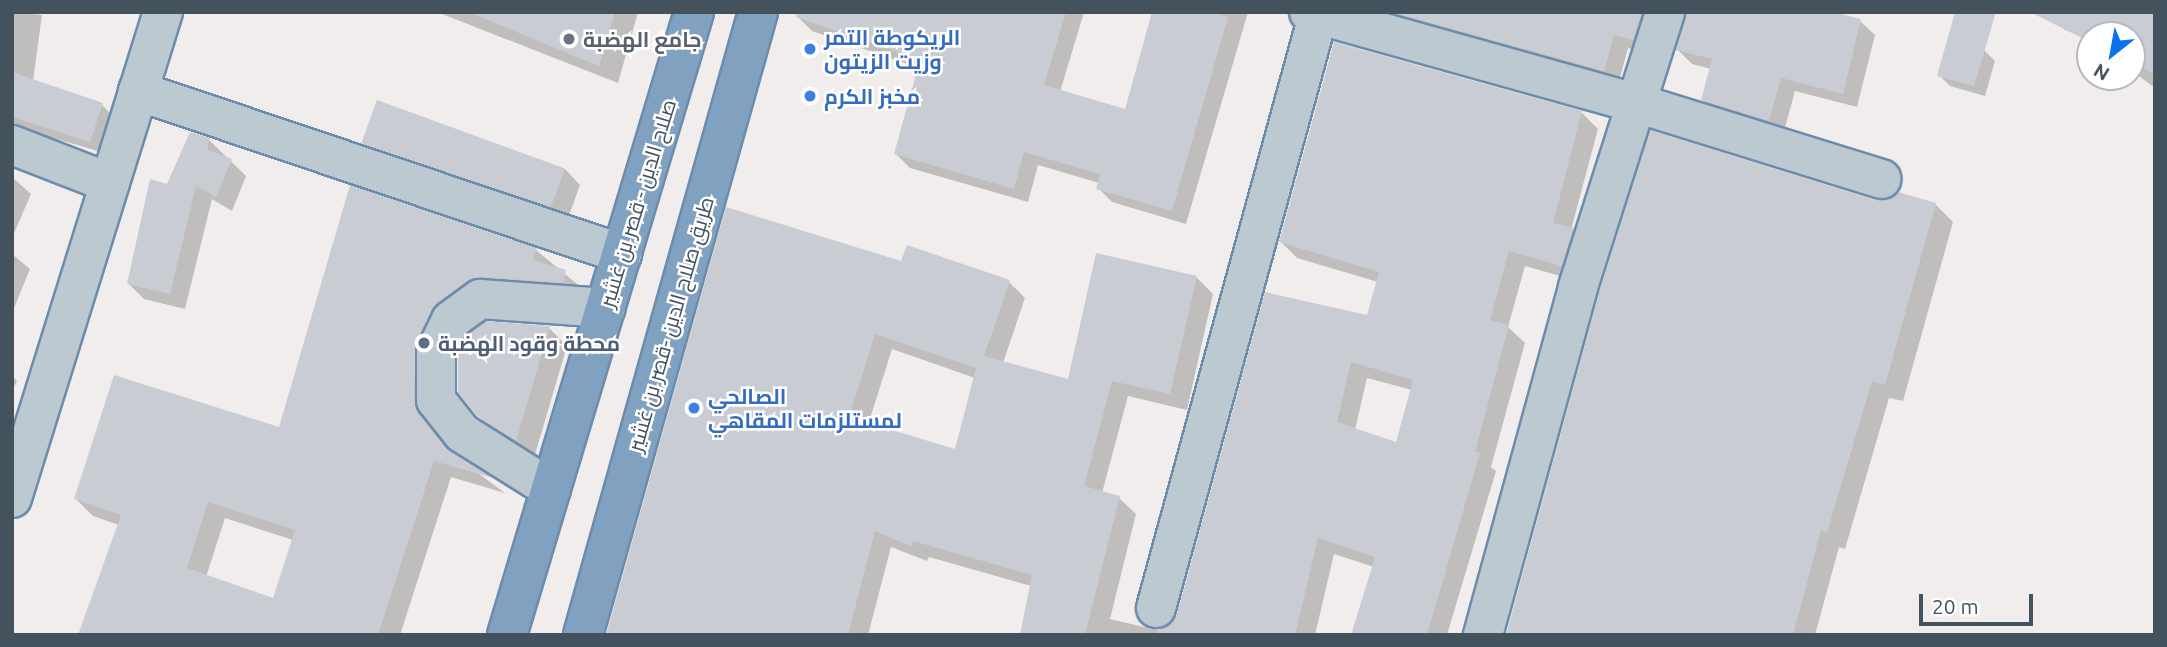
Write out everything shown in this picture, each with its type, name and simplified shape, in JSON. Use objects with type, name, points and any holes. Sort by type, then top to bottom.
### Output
[{"type":"highway","name":"صلاح الدين - قصر بن غشير","points":[[508,635],[694,12]]},
{"type":"highway","name":"طريق صلاح الدين -قصر بن غشير","points":[[583,635],[758,12]]},
{"type":"street","points":[[12,498],[163,12]]},
{"type":"street","points":[[1483,635],[1578,287],[1665,12]]},
{"type":"street","points":[[1156,608],[1315,13],[1636,103],[1881,179]]},
{"type":"street","points":[[138,91],[622,254]]},
{"type":"street","points":[[12,145],[110,183]]},
{"type":"street","points":[[551,489],[462,433],[436,400],[436,352],[452,320],[480,299],[606,308]]},
{"type":"building","name":"جامع الهضبة","points":[[468,12],[615,12],[599,66]]},
{"type":"building","points":[[797,12],[1066,12],[1044,85],[1125,109],[1152,12],[1212,12],[1228,17],[1172,211],[1096,189],[1100,174],[1024,152],[1014,189],[894,154],[920,60],[796,17]]},
{"type":"building","points":[[1391,12],[1642,12],[1633,40],[1614,35],[1604,71]]},
{"type":"building","points":[[1686,12],[1833,12],[1861,19],[1843,94],[1781,78],[1769,121],[1701,100],[1712,59],[1676,50]]},
{"type":"building","points":[[1955,12],[1996,12],[1974,86],[1937,76]]},
{"type":"building","points":[[2030,12],[2155,12],[2155,74],[2146,70],[2146,21],[2076,21],[2076,35]]},
{"type":"building","points":[[1334,42],[1582,111],[1553,223],[1574,228],[1562,266],[1509,251],[1490,320],[1509,325],[1475,452],[1480,453],[1427,635],[1351,635],[1375,557],[1318,538],[1295,635],[1154,635],[1177,614],[1265,292],[1367,315],[1379,272],[1279,242]],"holes":[[[1351,362],[1413,380],[1396,442],[1337,422]]]},
{"type":"building","points":[[12,72],[103,103],[90,142],[12,117]]},
{"type":"building","points":[[377,100],[565,168],[549,212],[361,143]]},
{"type":"building","points":[[1650,130],[1875,200],[1886,200],[1898,192],[1936,203],[1885,385],[1872,381],[1827,532],[1821,530],[1793,635],[1506,635],[1599,293]]},
{"type":"building","points":[[190,132],[210,138],[207,149],[232,159],[216,197],[196,186],[170,294],[127,284],[150,179],[167,184]]},
{"type":"building","points":[[350,185],[537,248],[533,260],[566,270],[563,283],[482,277],[467,281],[438,303],[416,341],[414,400],[419,414],[450,451],[493,478],[434,461],[378,635],[78,635],[121,515],[74,499],[114,375],[279,427]],"holes":[[[208,502],[295,530],[273,598],[187,568]]]},
{"type":"building","points":[[726,207],[901,261],[907,245],[1010,280],[984,356],[1068,379],[1096,253],[1197,276],[1170,394],[1112,381],[1084,486],[1120,496],[1085,635],[1020,635],[1032,575],[913,541],[911,546],[875,531],[848,635],[606,635]],"holes":[[[875,334],[976,368],[955,449],[849,417]]]},
{"type":"building","points":[[486,321],[550,326],[516,441],[477,416],[458,392],[458,356],[468,334]]},
{"type":"place","name":"جامع الهضبة","points":[[569,39]]},
{"type":"place","name":"الريكوطة التمر وزيت الزيتون","points":[[810,49]]},
{"type":"place","name":"مخبز الكرم","points":[[810,96]]},
{"type":"place","name":"محطة وقود الهضبة","points":[[424,343]]},
{"type":"place","name":"الصالحي لمستلزمات المقاهي","points":[[694,408]]}]
